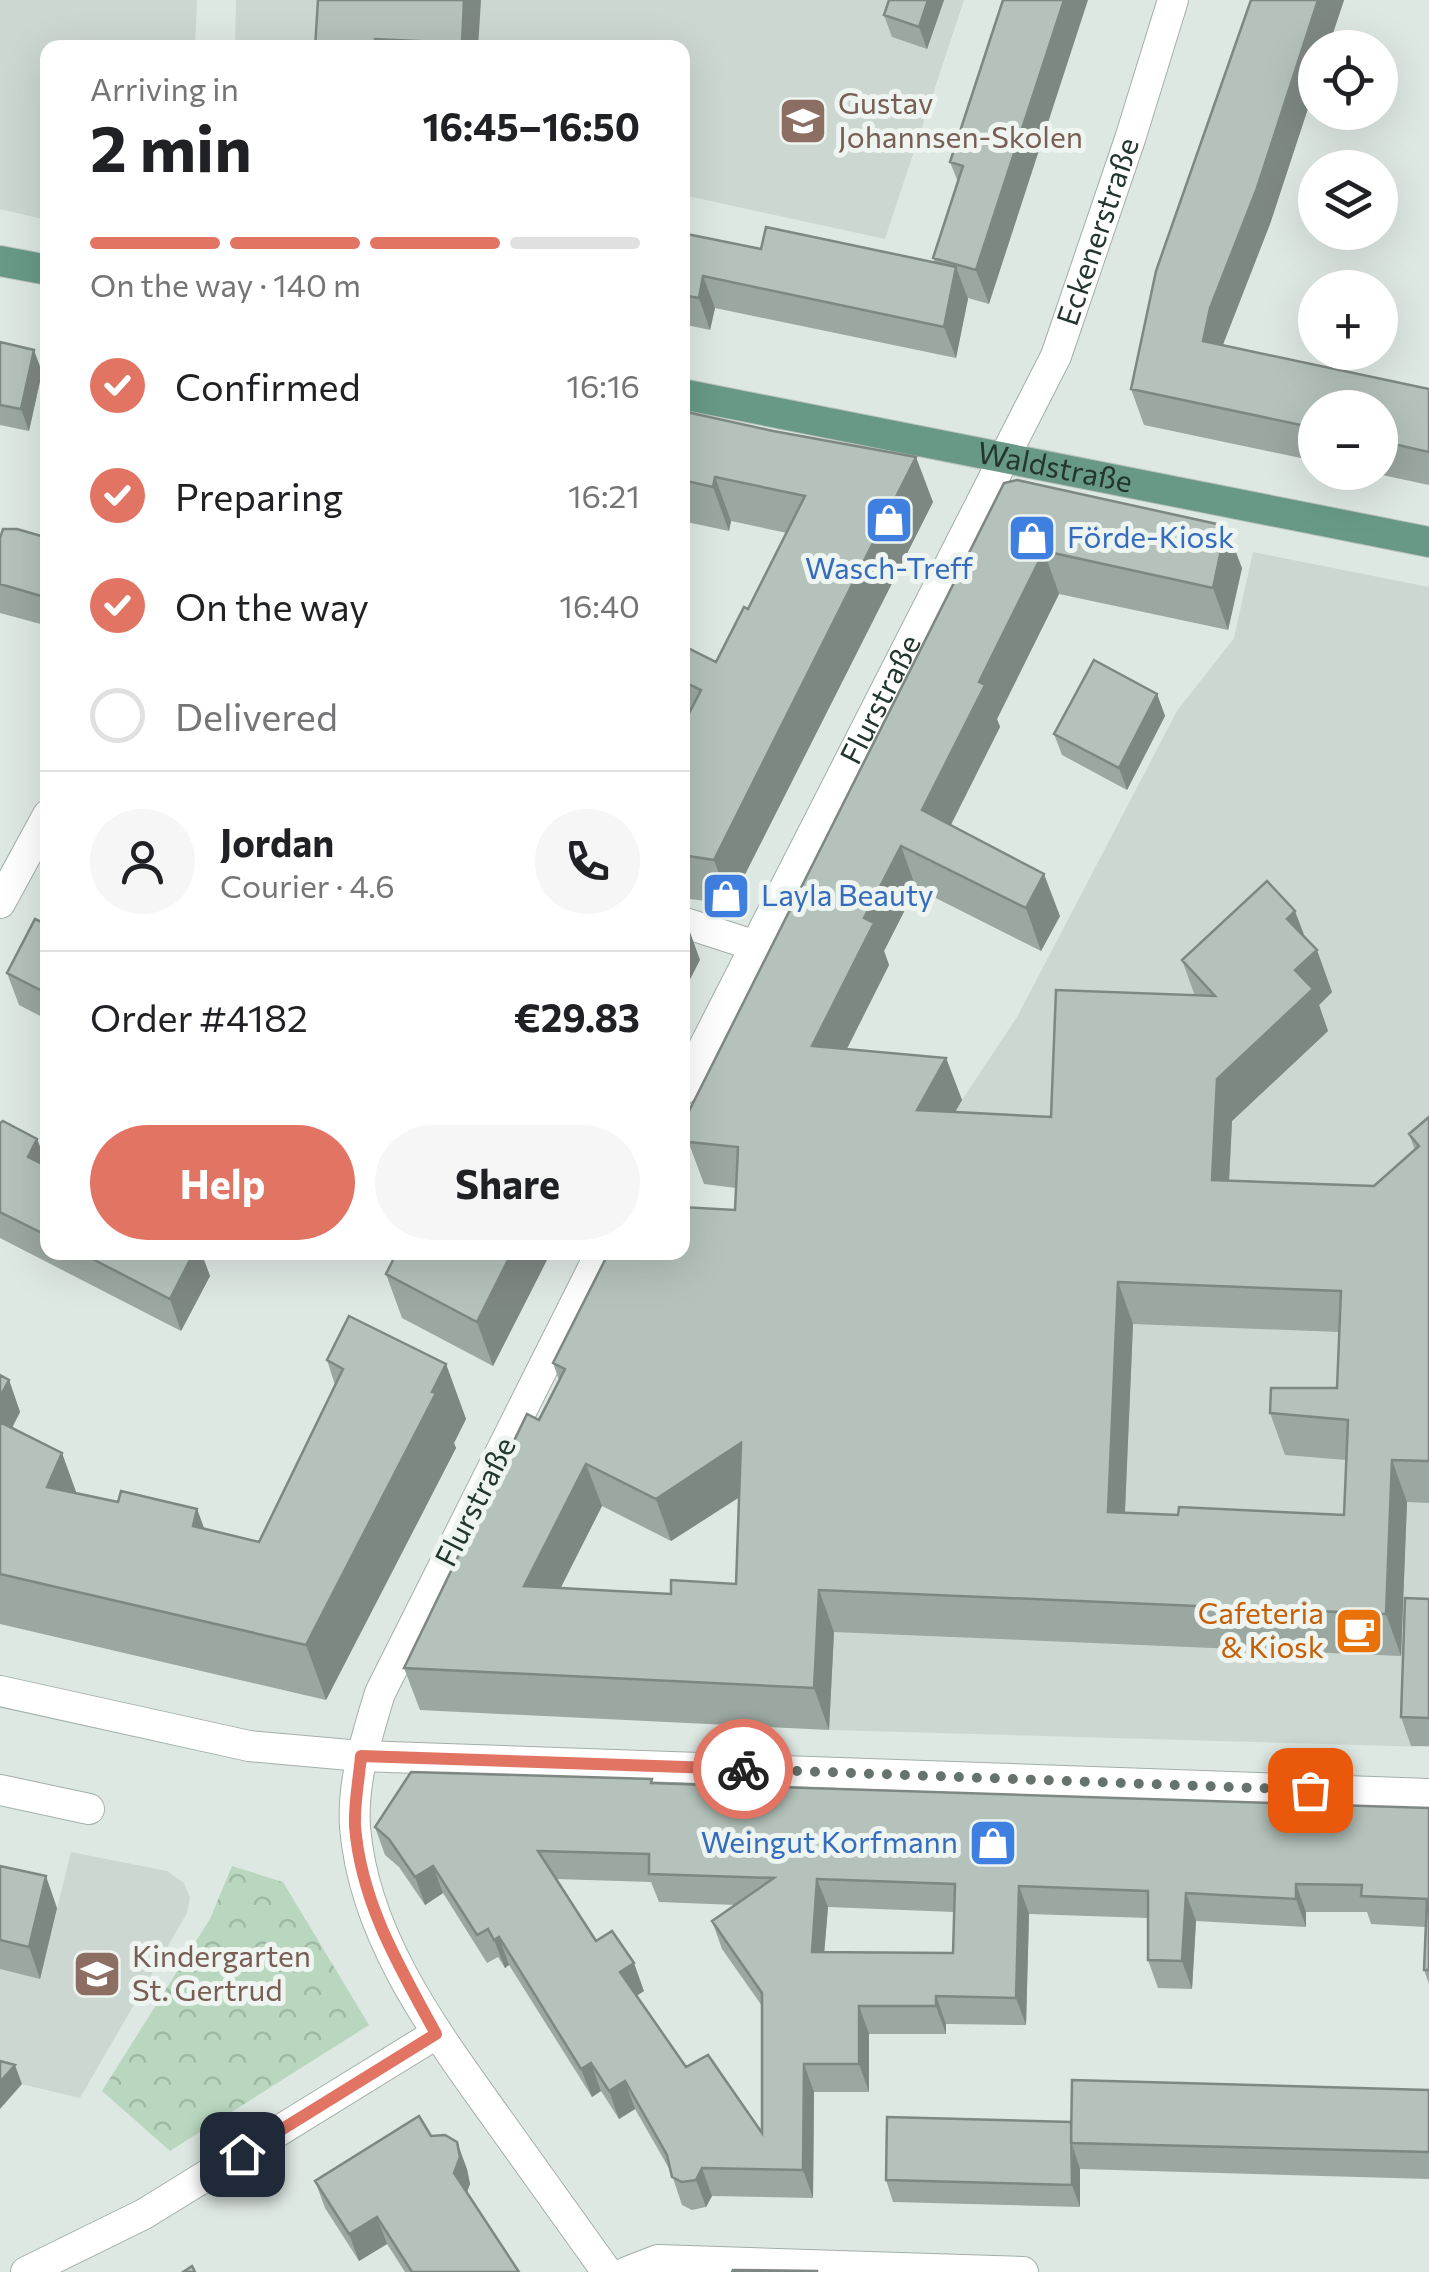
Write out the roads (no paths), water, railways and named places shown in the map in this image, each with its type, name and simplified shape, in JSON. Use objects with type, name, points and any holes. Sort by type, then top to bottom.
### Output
[{"type":"main road","points":[[0,261],[40,268]]},
{"type":"main road","name":"Waldstraße","points":[[690,396],[1429,542]]},
{"type":"street","name":"Eckenerstraße","points":[[1008,456],[1056,356],[1173,0]]},
{"type":"street","name":"Flurstraße","points":[[690,1074],[958,546],[1008,456]]},
{"type":"street","points":[[0,903],[40,830]]},
{"type":"street","points":[[690,925],[756,946]]},
{"type":"street","name":"Flurstraße","points":[[597,1260],[380,1693],[361,1756],[355,1824],[366,1885],[387,1946],[436,2034],[607,2272]]},
{"type":"street","points":[[0,1691],[250,1746],[361,1756],[1429,1794]]},
{"type":"street","points":[[0,1790],[89,1808]]},
{"type":"street","points":[[26,2272],[144,2214],[436,2034]]},
{"type":"street","points":[[627,2272],[658,2260],[1023,2272]]},
{"type":"place","name":"Gustav Johannsen-Skolen","points":[[803,121]]},
{"type":"place","name":"Wasch-Treff","points":[[889,520]]},
{"type":"place","name":"Förde-Kiosk","points":[[1032,538]]},
{"type":"place","name":"Layla Beauty","points":[[726,896]]},
{"type":"place","name":"Cafeteria & Kiosk","points":[[1359,1631]]},
{"type":"place","name":"Weingut Korfmann","points":[[993,1843]]},
{"type":"place","name":"Kindergarten St. Gertrud","points":[[97,1974]]}]
